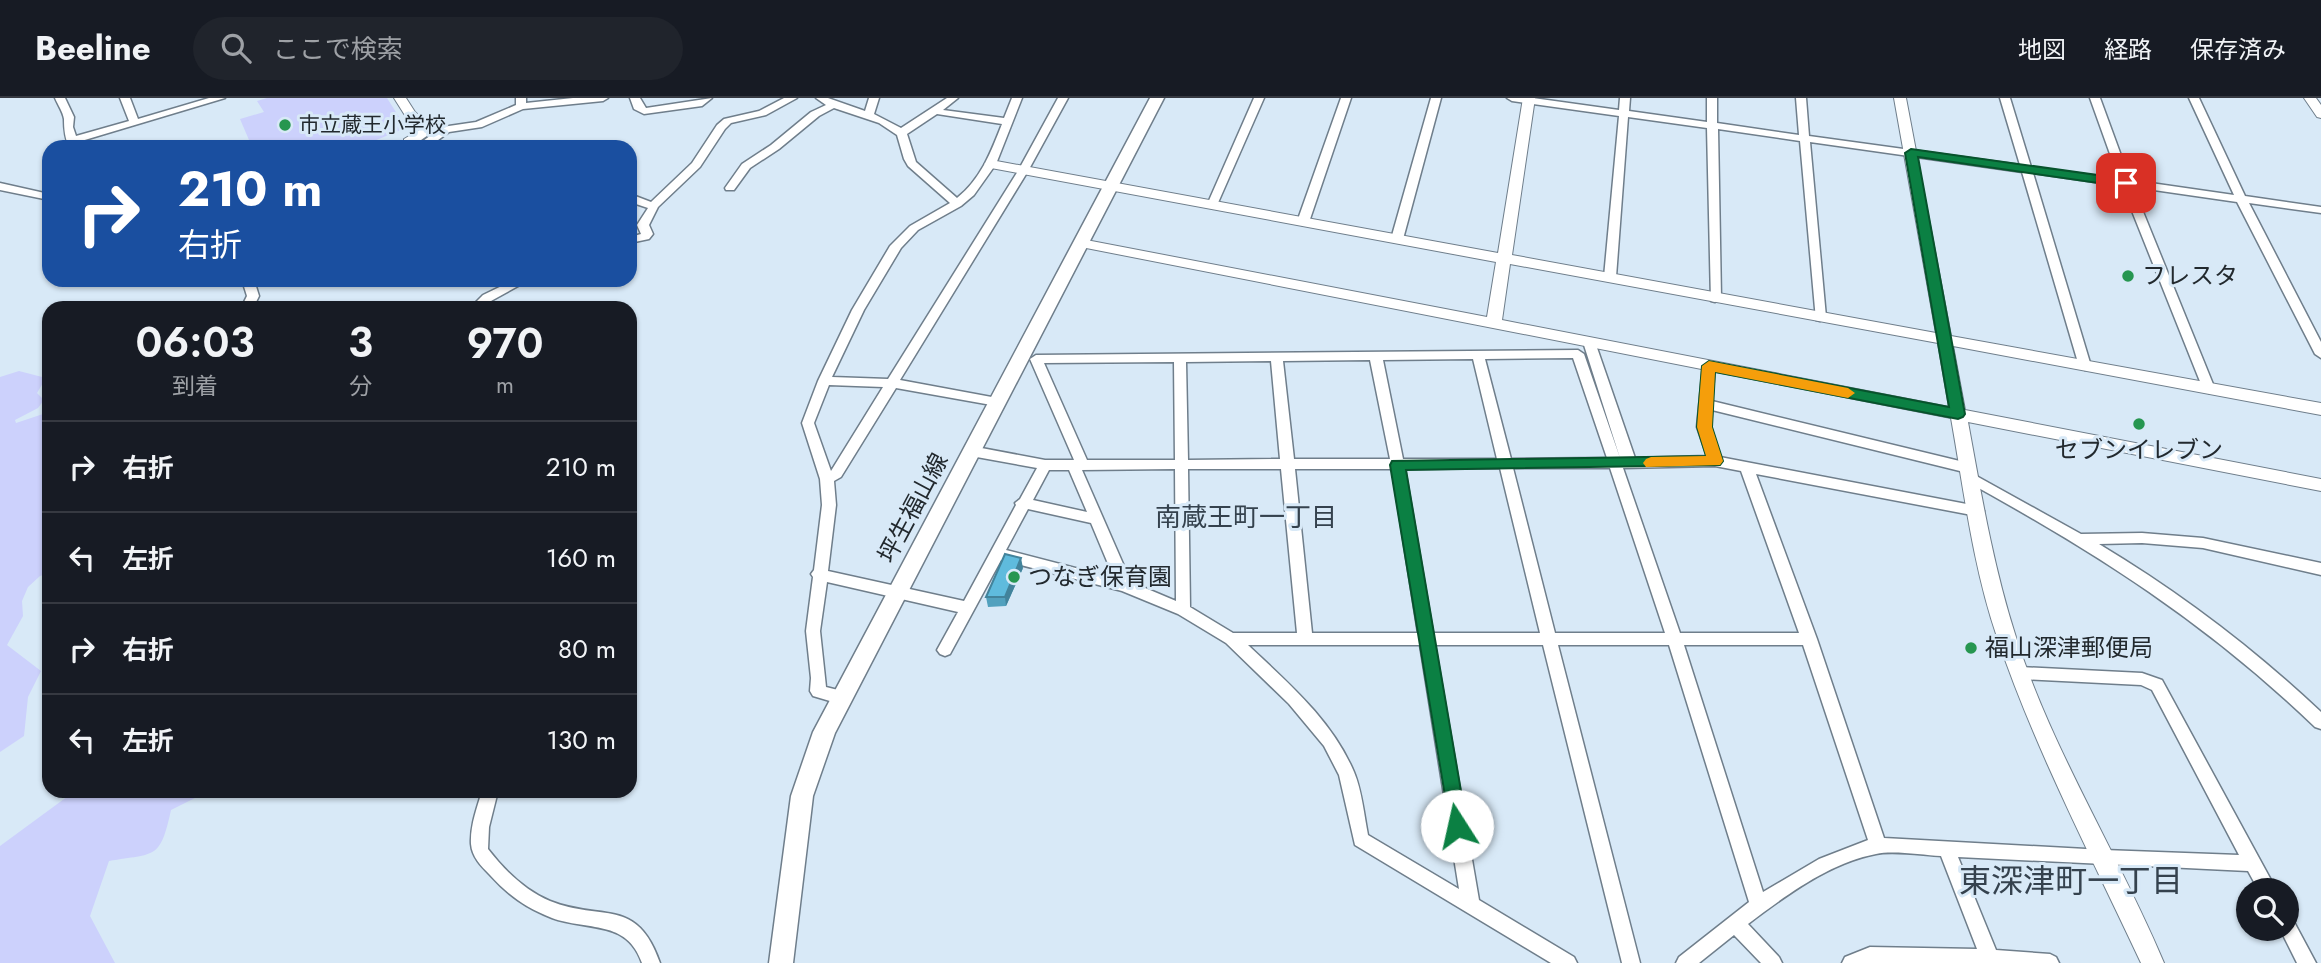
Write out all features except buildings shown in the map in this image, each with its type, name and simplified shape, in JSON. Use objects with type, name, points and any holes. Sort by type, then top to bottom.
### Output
[{"type":"main road","name":"坪生福山線","points":[[780,963],[802,796],[824,732],[1157,98]]},
{"type":"street","points":[[60,98],[69,117],[72,140]]},
{"type":"street","points":[[125,98],[134,122]]},
{"type":"street","points":[[84,140],[188,102],[220,98]]},
{"type":"street","points":[[400,98],[410,114],[427,130],[413,140]]},
{"type":"street","points":[[431,140],[446,129],[478,125],[521,102],[603,98]]},
{"type":"street","points":[[635,98],[638,107],[644,111],[702,103],[707,98]]},
{"type":"street","points":[[821,98],[833,106],[870,113],[901,133],[907,142],[909,158],[917,169],[957,204]]},
{"type":"street","points":[[870,113],[874,98]]},
{"type":"street","points":[[901,133],[953,98]]},
{"type":"street","points":[[841,697],[818,691],[813,631],[818,575],[830,505],[827,479],[808,424],[824,381],[858,310],[897,246],[914,228],[957,204],[970,193],[991,164],[1017,98]]},
{"type":"street","points":[[827,479],[836,474],[1023,171],[1063,98]]},
{"type":"street","points":[[1212,205],[1259,98]]},
{"type":"street","points":[[1303,222],[1346,98]]},
{"type":"street","points":[[1397,239],[1436,98]]},
{"type":"street","points":[[1512,98],[2321,210]]},
{"type":"street","points":[[1610,277],[1625,98]]},
{"type":"street","points":[[1712,98],[1715,298]]},
{"type":"street","points":[[1801,98],[1820,317]]},
{"type":"street","points":[[1900,98],[1984,554],[2006,636],[2042,728],[2153,963]]},
{"type":"street","points":[[2005,98],[2085,366]]},
{"type":"street","points":[[2095,98],[2126,183],[2209,389]]},
{"type":"street","points":[[2194,98],[2241,199],[2321,354]]},
{"type":"street","points":[[2310,98],[2321,114]]},
{"type":"street","points":[[637,239],[647,234],[643,225],[653,206],[696,165],[720,127],[728,121],[762,113],[783,99]]},
{"type":"street","points":[[1494,323],[1529,99]]},
{"type":"street","points":[[730,188],[746,166],[775,147],[807,120],[833,106]]},
{"type":"street","points":[[935,111],[1008,122]]},
{"type":"street","points":[[991,164],[2321,409]]},
{"type":"street","points":[[0,186],[14,191],[42,193]]},
{"type":"street","points":[[637,202],[653,206]]},
{"type":"street","points":[[1081,243],[2321,485]]},
{"type":"street","points":[[484,301],[509,287]]},
{"type":"street","points":[[1589,342],[1675,640],[1759,906]]},
{"type":"street","points":[[1125,586],[1096,519],[1036,359],[1578,354],[1623,464]]},
{"type":"street","points":[[1478,356],[1631,963]]},
{"type":"street","points":[[1376,357],[1398,465],[1471,906]]},
{"type":"street","points":[[1278,358],[1305,639]]},
{"type":"street","points":[[1180,359],[1183,610]]},
{"type":"street","points":[[1709,366],[1704,427],[1715,461]]},
{"type":"street","points":[[824,381],[892,383],[997,402]]},
{"type":"street","points":[[1705,404],[1969,473],[2173,596],[2279,680],[2321,722]]},
{"type":"street","points":[[971,451],[1045,466],[1506,466],[1715,461],[1978,511]]},
{"type":"street","points":[[944,650],[1022,503],[1045,466]]},
{"type":"street","points":[[1747,468],[1809,639],[1878,845]]},
{"type":"street","points":[[1022,503],[1096,519]]},
{"type":"street","points":[[2076,538],[2142,538],[2203,543],[2321,569]]},
{"type":"street","points":[[996,553],[1125,586],[1183,610],[1231,639],[1295,699],[1330,741],[1347,775],[1361,840],[1568,963]]},
{"type":"street","points":[[818,575],[967,608]]},
{"type":"street","points":[[1231,639],[1809,639]]},
{"type":"street","points":[[2020,673],[2142,679],[2157,685],[2261,878]]},
{"type":"street","points":[[488,798],[480,833],[480,851],[514,890],[537,904],[564,914],[610,920],[638,933],[652,963]]},
{"type":"street","points":[[1685,963],[1759,906],[1850,852],[1878,845],[2104,858],[2253,863]]},
{"type":"street","points":[[1946,848],[1991,961]]},
{"type":"street","points":[[1735,923],[1773,963]]},
{"type":"street","points":[[2295,941],[2307,963]]},
{"type":"street","points":[[1851,963],[1870,957],[2050,963]]},
{"type":"shaded area","points":[[267,98],[387,98],[406,128],[376,140],[249,140],[240,119],[264,112],[257,101]]},
{"type":"shaded area","points":[[19,371],[42,377],[42,385],[37,393],[42,398],[42,403],[38,408],[15,420],[16,423],[42,414],[42,575],[28,587],[22,601],[23,616],[7,645],[41,671],[28,697],[24,736],[0,752],[0,377]]},
{"type":"shaded area","points":[[65,798],[195,798],[171,810],[163,838],[154,851],[137,857],[109,861],[90,916],[115,963],[0,963],[0,846]]},
{"type":"slow traffic","points":[[1651,463],[1715,461],[1704,427],[1709,366],[1848,393]]},
{"type":"place","name":"市立蔵王小学校","points":[[285,125]]},
{"type":"place","name":"フレスタ","points":[[2128,276]]},
{"type":"place","name":"セブンイレブン","points":[[2139,424]]},
{"type":"place","name":"つなぎ保育園","points":[[1014,577]]},
{"type":"place","name":"福山深津郵便局","points":[[1971,648]]},
{"type":"district","name":"南蔵王町一丁目","points":[[1246,517]]},
{"type":"district","name":"東深津町一丁目","points":[[2071,881]]},
{"type":"route","points":[[1457,826],[1398,465],[1506,466],[1715,461],[1704,427],[1709,366],[1958,414],[1911,153],[2126,183]]}]
